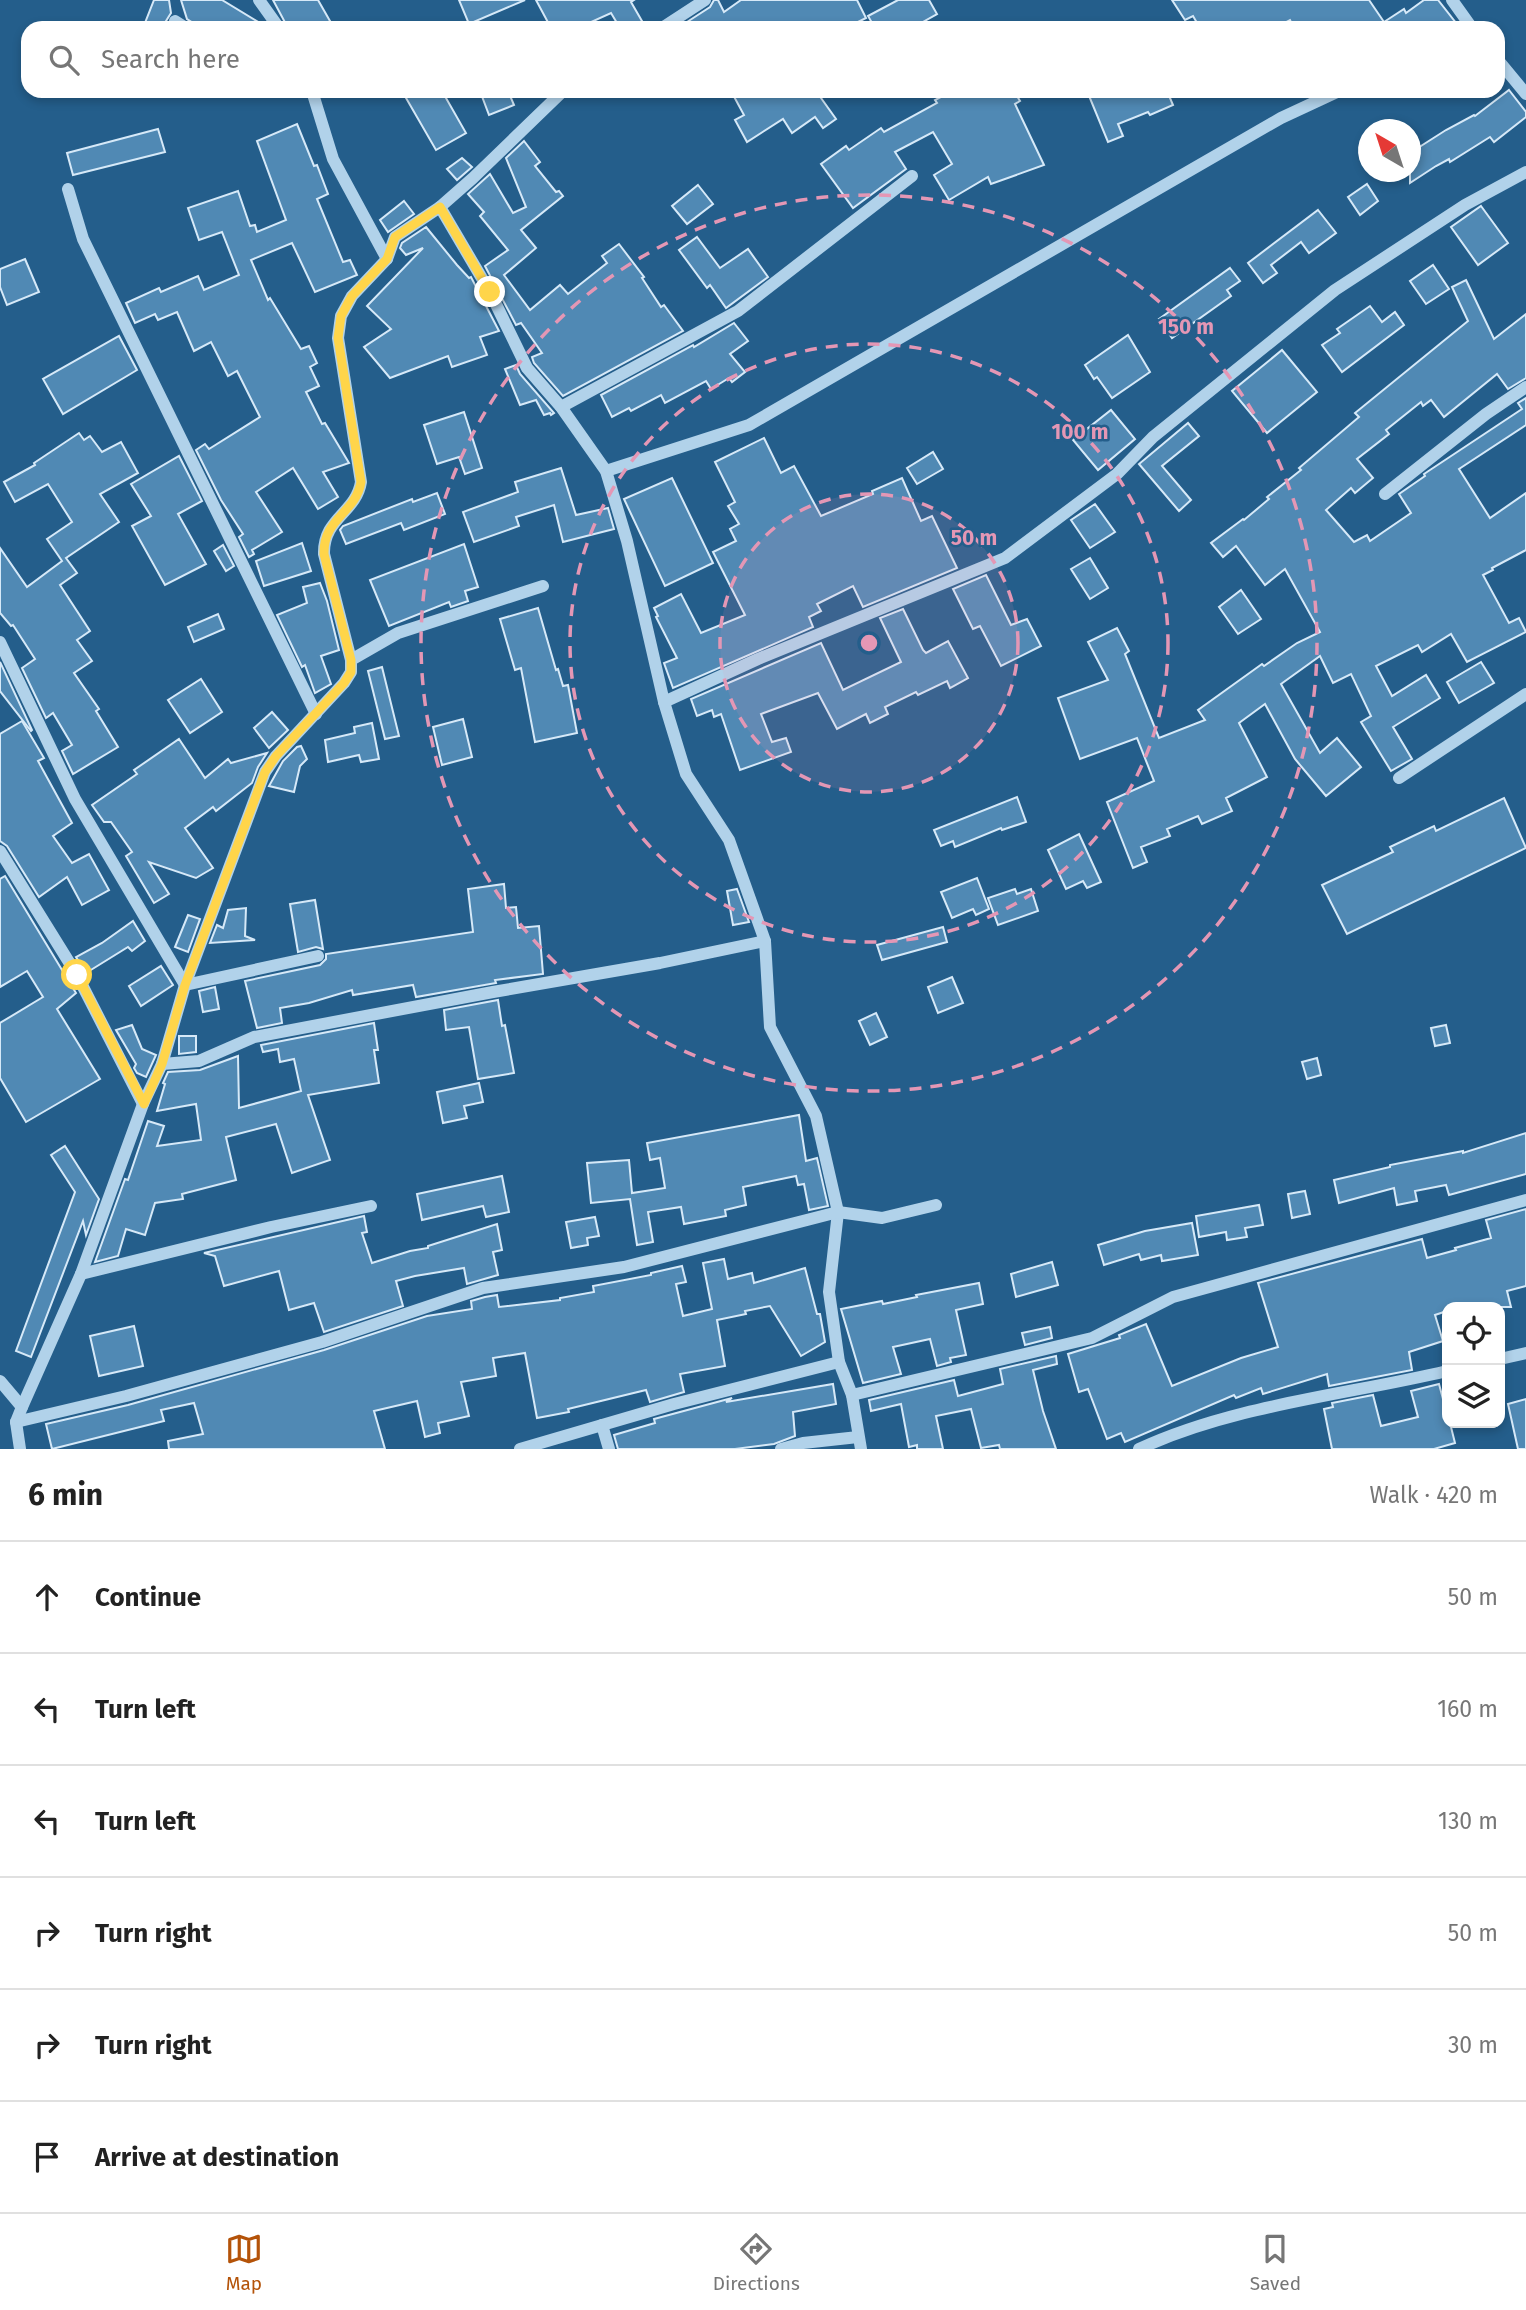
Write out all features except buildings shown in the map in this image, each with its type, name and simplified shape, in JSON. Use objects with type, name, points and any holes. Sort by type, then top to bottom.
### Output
[{"type":"street","points":[[259,0],[274,21]]},
{"type":"street","points":[[673,21],[705,0]]},
{"type":"street","points":[[1452,0],[1467,21]]},
{"type":"street","points":[[1505,68],[1526,94]]},
{"type":"street","points":[[314,98],[334,159],[387,259]]},
{"type":"street","points":[[20,1449],[16,1422],[81,1274],[144,1104],[162,1064],[185,985],[265,772],[351,672],[351,660],[324,554],[324,541],[329,528],[355,501],[361,482],[338,338],[341,316],[352,296],[387,259],[395,237],[440,207],[557,98]]},
{"type":"street","points":[[606,471],[749,425],[1281,118],[1324,98]]},
{"type":"street","points":[[664,702],[758,659],[1005,558],[1117,474],[1153,437],[1335,290],[1465,205],[1526,172]]},
{"type":"street","points":[[561,407],[738,311],[912,176]]},
{"type":"street","points":[[68,189],[83,239],[316,714]]},
{"type":"street","points":[[440,207],[490,292],[527,368],[561,407],[606,471],[627,541],[664,702],[686,774],[729,840],[765,941],[770,1027],[816,1116],[838,1212],[829,1292],[839,1362],[852,1395],[860,1443],[803,1443],[781,1449]]},
{"type":"street","points":[[1385,494],[1526,387]]},
{"type":"street","points":[[351,660],[398,634],[543,586]]},
{"type":"street","points":[[0,642],[75,799],[185,985]]},
{"type":"street","points":[[1399,778],[1526,694]]},
{"type":"street","points":[[0,851],[77,975],[144,1104]]},
{"type":"street","points":[[162,1064],[199,1061],[254,1037],[660,964],[765,941]]},
{"type":"street","points":[[185,985],[318,956]]},
{"type":"street","points":[[852,1395],[1092,1338],[1173,1297],[1526,1200]]},
{"type":"street","points":[[16,1422],[126,1396],[322,1342],[483,1288],[624,1267],[838,1212],[882,1218],[936,1205]]},
{"type":"street","points":[[81,1274],[271,1227],[371,1206]]},
{"type":"street","points":[[1505,1358],[1526,1353]]},
{"type":"street","points":[[520,1449],[839,1362]]},
{"type":"street","points":[[1139,1449],[1167,1436],[1300,1399],[1379,1387],[1442,1372]]},
{"type":"street","points":[[0,1381],[22,1407]]},
{"type":"street","points":[[602,1425],[609,1449]]},
{"type":"route","points":[[77,975],[144,1104],[162,1064],[185,985],[265,772],[351,672],[351,660],[324,554],[324,541],[329,528],[355,501],[361,482],[338,338],[341,316],[352,296],[387,259],[395,237],[440,207],[490,292]]}]
